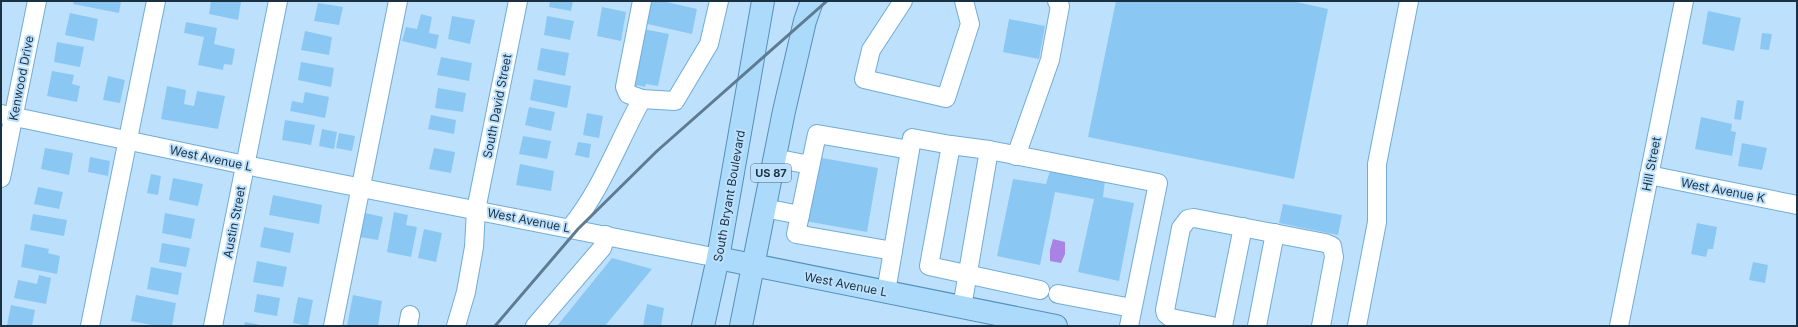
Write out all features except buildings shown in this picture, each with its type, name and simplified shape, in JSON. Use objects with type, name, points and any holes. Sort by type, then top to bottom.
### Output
[{"type":"main road","name":"South Bryant Boulevard","points":[[703,326],[718,258],[763,1]]},
{"type":"main road","name":"US 87","points":[[741,326],[774,158],[809,11]]},
{"type":"main road","name":"West Avenue L","points":[[718,258],[1056,326]]},
{"type":"street","name":"Kenwood Drive","points":[[1,178],[7,115],[37,1]]},
{"type":"street","points":[[90,326],[156,1]]},
{"type":"street","name":"Austin Street","points":[[213,326],[278,1]]},
{"type":"street","points":[[333,326],[398,1]]},
{"type":"street","name":"South David Street","points":[[456,326],[466,292],[474,247],[476,210],[518,1]]},
{"type":"street","points":[[642,1],[625,87],[628,94],[642,99],[675,101],[709,44],[719,1]]},
{"type":"street","points":[[903,1],[871,50],[864,79],[946,98],[970,24],[964,1]]},
{"type":"street","points":[[1016,156],[1050,60],[1060,6],[1057,1]]},
{"type":"street","points":[[1357,326],[1377,222],[1377,164],[1409,1]]},
{"type":"street","name":"Hill Street","points":[[1619,326],[1684,1]]},
{"type":"street","points":[[570,228],[583,212],[600,184],[625,130],[642,99]]},
{"type":"street","name":"West Avenue L","points":[[7,115],[245,165],[718,258]]},
{"type":"street","points":[[892,251],[796,234],[817,134],[910,150]]},
{"type":"street","points":[[886,292],[912,138],[990,150],[1158,183],[1129,326]]},
{"type":"street","points":[[951,145],[929,266],[968,276],[1040,290]]},
{"type":"street","points":[[962,307],[990,150]]},
{"type":"street","points":[[774,158],[810,165]]},
{"type":"street","name":"West Avenue K","points":[[1649,175],[1797,205]]},
{"type":"street","points":[[764,208],[800,215]]},
{"type":"street","points":[[1212,326],[1171,318],[1166,314],[1165,310],[1181,228],[1188,219],[1194,218],[1243,227],[1332,246],[1334,257],[1321,326]]},
{"type":"street","points":[[1223,326],[1243,227]]},
{"type":"street","points":[[1257,326],[1275,234]]},
{"type":"street","points":[[535,326],[602,248],[606,235]]},
{"type":"street","points":[[1058,294],[1132,308]]},
{"type":"shaded area","points":[[1053,239],[1065,242],[1065,254],[1061,263],[1050,261],[1050,250]]},
{"type":"railway","points":[[495,326],[578,229],[657,151],[827,1]]}]
